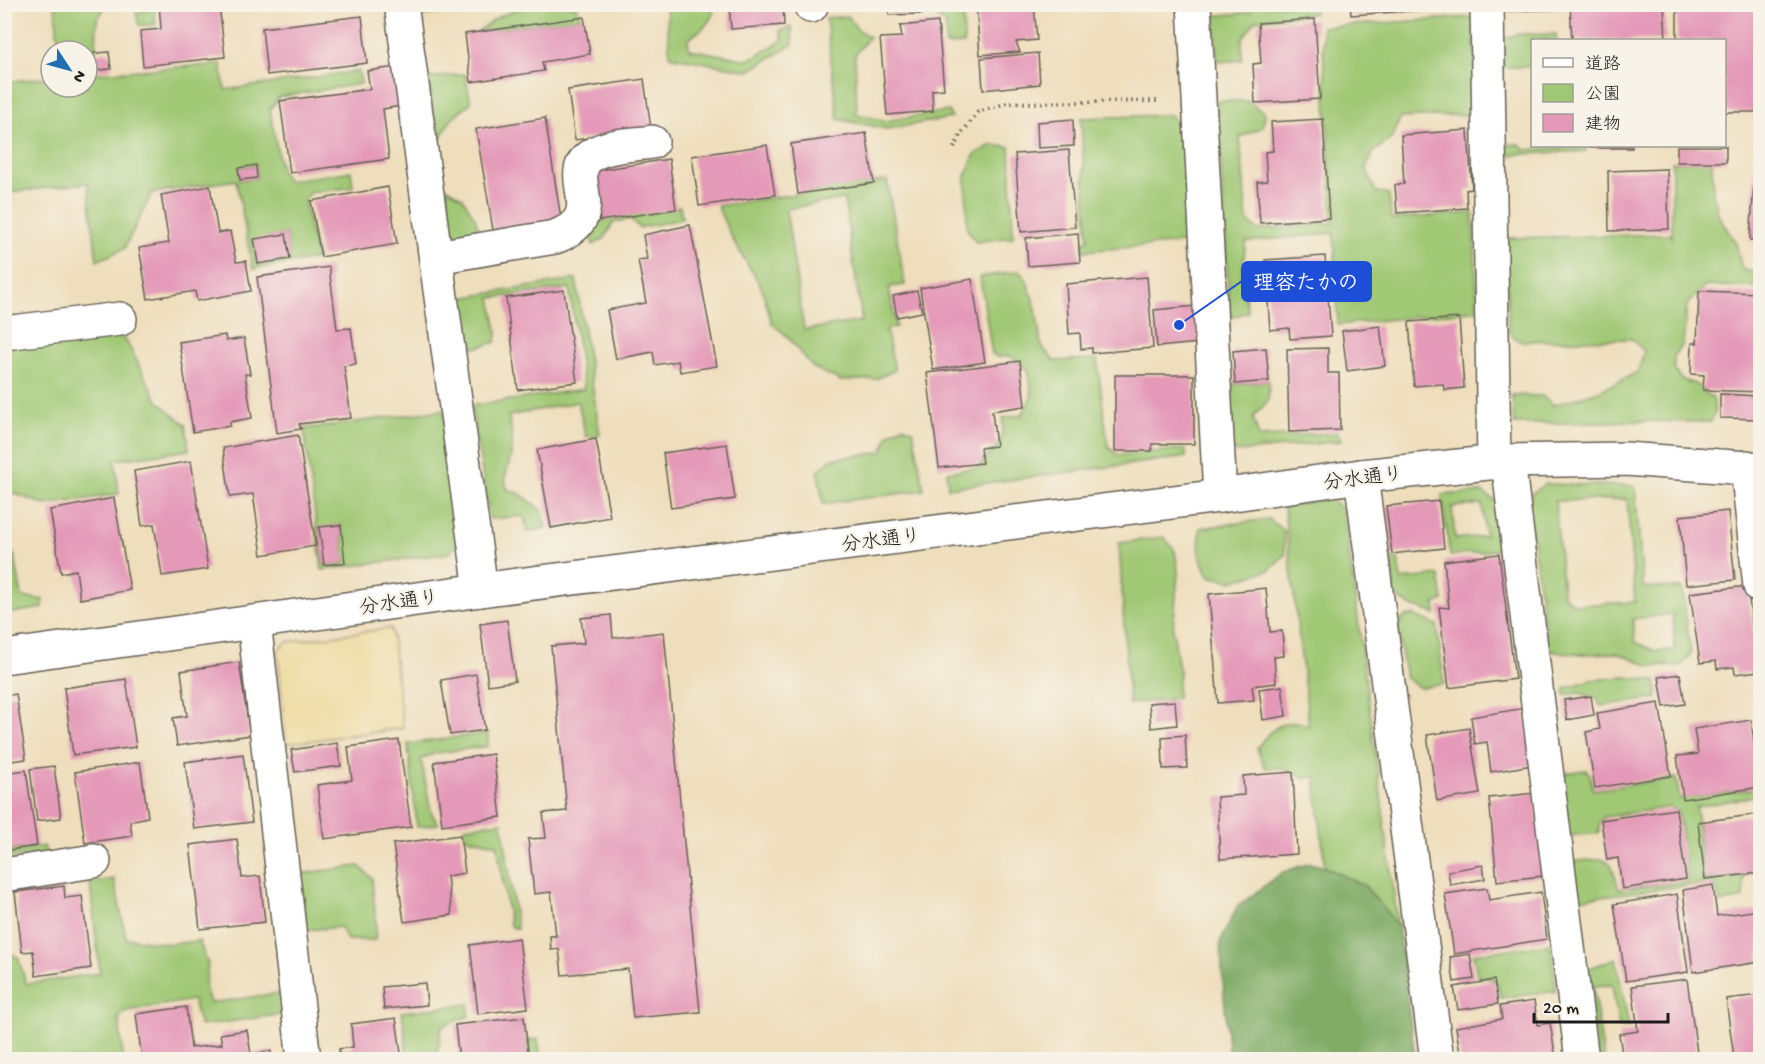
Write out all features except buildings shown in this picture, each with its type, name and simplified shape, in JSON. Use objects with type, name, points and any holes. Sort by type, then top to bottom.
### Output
[{"type":"street","points":[[401,4],[481,590]]},
{"type":"street","points":[[1194,4],[1220,496]]},
{"type":"street","points":[[1487,4],[1501,462],[1582,1059]]},
{"type":"street","points":[[436,257],[555,237],[570,231],[580,222],[585,208],[579,179],[584,163],[595,152],[651,142]]},
{"type":"street","points":[[4,333],[120,319]]},
{"type":"street","name":"分水通り","points":[[4,657],[481,590],[1361,476],[1501,462],[1626,459],[1754,468]]},
{"type":"street","points":[[1754,468],[1761,586]]},
{"type":"street","points":[[1361,476],[1437,1059]]},
{"type":"street","points":[[254,622],[304,1059]]},
{"type":"street","points":[[4,875],[94,861]]},
{"type":"path","points":[[954,148],[978,112],[1007,103],[1199,100]]},
{"type":"green space","points":[[419,4],[478,5],[460,11],[421,16]]},
{"type":"green space","points":[[533,4],[567,4],[578,8],[580,18],[477,32],[498,17]]},
{"type":"green space","points":[[55,5],[103,5],[103,11],[97,19],[96,39],[58,39]]},
{"type":"green space","points":[[148,5],[154,5],[156,25],[139,25],[136,13],[147,10]]},
{"type":"green space","points":[[666,5],[714,5],[709,20],[702,29],[688,39],[689,49],[749,60],[783,40],[780,30],[792,27],[793,44],[749,71],[670,56]]},
{"type":"green space","points":[[933,5],[963,5],[964,44],[946,45],[946,25],[935,15]]},
{"type":"green space","points":[[1250,5],[1314,5],[1315,13],[1256,20],[1242,39],[1242,60],[1218,62],[1214,16],[1251,12]]},
{"type":"green space","points":[[848,16],[857,29],[869,37],[855,55],[857,114],[884,121],[948,111],[952,118],[887,129],[838,119],[826,18]]},
{"type":"green space","points":[[1473,17],[1478,114],[1400,118],[1393,137],[1374,152],[1366,168],[1376,192],[1389,194],[1391,219],[1473,213],[1478,310],[1338,325],[1334,233],[1246,242],[1241,278],[1248,312],[1230,318],[1217,101],[1247,101],[1265,113],[1263,127],[1240,137],[1247,220],[1257,230],[1333,223],[1322,27]]},
{"type":"green space","points":[[1518,34],[1556,34],[1557,39],[1531,39],[1531,67],[1503,67],[1502,40]]},
{"type":"green space","points":[[221,64],[225,90],[359,71],[361,84],[279,97],[270,110],[281,171],[288,181],[351,171],[353,187],[309,193],[304,201],[317,259],[253,269],[236,180],[152,193],[124,249],[97,261],[88,183],[5,193],[4,82],[39,78],[39,99],[99,99],[99,73]],"holes":[[[256,165],[257,178],[240,180],[239,168]],[[286,234],[290,259],[258,264],[254,240]]]},
{"type":"green space","points":[[465,74],[471,103],[459,111],[450,122],[438,147],[428,78]]},
{"type":"green space","points":[[1170,115],[1179,123],[1183,131],[1194,242],[1084,251],[1084,242],[1088,240],[1081,118]]},
{"type":"green space","points":[[1520,144],[1524,150],[1586,147],[1586,151],[1507,155],[1505,145]]},
{"type":"green space","points":[[992,145],[1010,147],[1013,237],[976,242],[967,229],[966,174],[975,154]]},
{"type":"green space","points":[[1712,161],[1713,193],[1719,217],[1736,243],[1742,270],[1760,272],[1760,287],[1705,286],[1687,305],[1683,344],[1674,356],[1674,370],[1681,379],[1695,384],[1713,399],[1715,412],[1711,422],[1514,424],[1512,395],[1542,396],[1554,405],[1599,391],[1638,372],[1644,351],[1632,339],[1519,341],[1508,332],[1507,238],[1671,234],[1672,240],[1672,162]]},
{"type":"green space","points":[[887,180],[905,285],[889,287],[896,327],[886,330],[895,370],[876,379],[841,381],[812,367],[789,338],[772,323],[761,286],[734,242],[717,206]],"holes":[[[844,199],[862,321],[804,330],[786,209]]]},
{"type":"green space","points":[[446,187],[463,198],[475,218],[482,238],[454,243]]},
{"type":"green space","points":[[680,206],[682,219],[639,228],[631,219],[614,222],[604,239],[593,245],[591,237],[593,226],[603,219]]},
{"type":"green space","points":[[1019,271],[1027,281],[1036,309],[1041,345],[1054,361],[1097,359],[1108,446],[1118,455],[1186,449],[1186,457],[948,488],[947,472],[979,467],[1000,442],[1003,418],[1022,415],[1032,395],[1028,369],[1009,356],[998,357],[992,354],[980,277]]},
{"type":"green space","points":[[576,279],[600,435],[586,437],[578,402],[508,416],[512,443],[505,477],[507,489],[520,494],[542,510],[546,528],[527,532],[524,516],[490,519],[471,406],[584,389],[569,288],[491,298],[497,332],[496,342],[475,348],[466,341],[460,298]]},
{"type":"green space","points":[[111,332],[125,339],[158,401],[186,425],[189,450],[115,460],[119,494],[45,505],[5,490],[5,345]]},
{"type":"green space","points":[[1269,381],[1268,401],[1253,417],[1259,437],[1338,433],[1341,441],[1235,452],[1229,446],[1226,385]]},
{"type":"green space","points":[[443,410],[461,538],[450,553],[322,570],[304,429]],"holes":[[[341,525],[345,563],[324,565],[319,528]]]},
{"type":"green space","points":[[902,426],[913,430],[924,490],[823,504],[818,471],[831,459],[882,452],[889,434]]},
{"type":"green space","points":[[1545,484],[1635,486],[1643,587],[1682,588],[1691,654],[1681,666],[1650,666],[1617,653],[1580,654],[1548,651],[1527,497]],"holes":[[[1627,499],[1635,602],[1575,605],[1563,595],[1555,501]],[[1673,614],[1675,650],[1655,651],[1635,642],[1633,619]]]},
{"type":"green space","points":[[1482,492],[1497,502],[1502,549],[1450,556],[1442,495]],"holes":[[[1482,504],[1485,536],[1455,539],[1452,507]]]},
{"type":"green space","points":[[1331,498],[1344,513],[1398,926],[1365,886],[1325,867],[1315,776],[1305,779],[1281,768],[1265,768],[1257,748],[1268,734],[1283,724],[1294,722],[1309,725],[1284,507]]},
{"type":"green space","points":[[1269,519],[1284,531],[1285,555],[1269,570],[1232,581],[1208,576],[1199,554],[1200,528]]},
{"type":"green space","points":[[1164,537],[1175,551],[1178,572],[1173,630],[1179,669],[1177,698],[1129,704],[1119,543]]},
{"type":"green space","points":[[4,542],[15,557],[22,597],[43,600],[43,608],[5,614]]},
{"type":"green space","points":[[1391,558],[1398,559],[1401,580],[1439,575],[1443,601],[1435,603],[1436,614],[1411,606],[1395,596]]},
{"type":"green space","points":[[1413,615],[1437,625],[1444,684],[1420,688],[1406,678],[1397,627],[1404,617]]},
{"type":"green space","points":[[1625,677],[1656,681],[1657,698],[1600,706],[1597,698],[1579,693],[1565,695],[1565,688],[1591,680]]},
{"type":"green space","points":[[488,733],[488,746],[436,753],[421,759],[431,812],[438,824],[417,827],[408,744]]},
{"type":"green space","points":[[1586,770],[1590,774],[1593,790],[1676,778],[1680,799],[1760,788],[1760,795],[1696,807],[1703,880],[1743,877],[1744,898],[1720,903],[1717,889],[1710,883],[1577,899],[1571,862],[1601,859],[1611,864],[1619,889],[1686,882],[1688,879],[1678,812],[1671,807],[1604,817],[1599,824],[1599,833],[1568,836],[1560,774]]},
{"type":"green space","points":[[502,822],[517,929],[510,926],[497,844],[467,838],[464,827]]},
{"type":"green space","points":[[44,846],[46,853],[5,859],[4,852]]},
{"type":"green space","points":[[1310,863],[1325,867],[1365,886],[1398,926],[1415,1059],[1229,1059],[1220,942],[1237,907],[1283,872]]},
{"type":"green space","points":[[359,866],[372,878],[376,923],[375,940],[347,940],[341,927],[306,930],[299,874]]},
{"type":"green space","points":[[114,879],[126,938],[169,944],[199,941],[208,964],[205,987],[210,1003],[280,993],[283,1014],[200,1026],[193,1000],[126,1011],[119,1018],[123,1059],[5,1060],[5,952],[18,957],[26,984],[100,973],[90,883]]},
{"type":"green space","points":[[1551,944],[1556,991],[1501,998],[1497,982],[1488,977],[1478,978],[1473,954]]},
{"type":"green space","points":[[1616,958],[1629,1027],[1619,1027],[1612,985],[1593,986],[1604,1059],[1598,1059],[1585,970]]},
{"type":"green space","points":[[469,1004],[469,1016],[442,1026],[436,1059],[408,1059],[402,1012]]},
{"type":"green space","points":[[538,1039],[541,1059],[530,1059],[527,1040]]},
{"type":"sand","points":[[391,628],[403,728],[286,744],[278,650],[287,642]]},
{"type":"place","name":"理容たかの","points":[[1179,325]]}]
